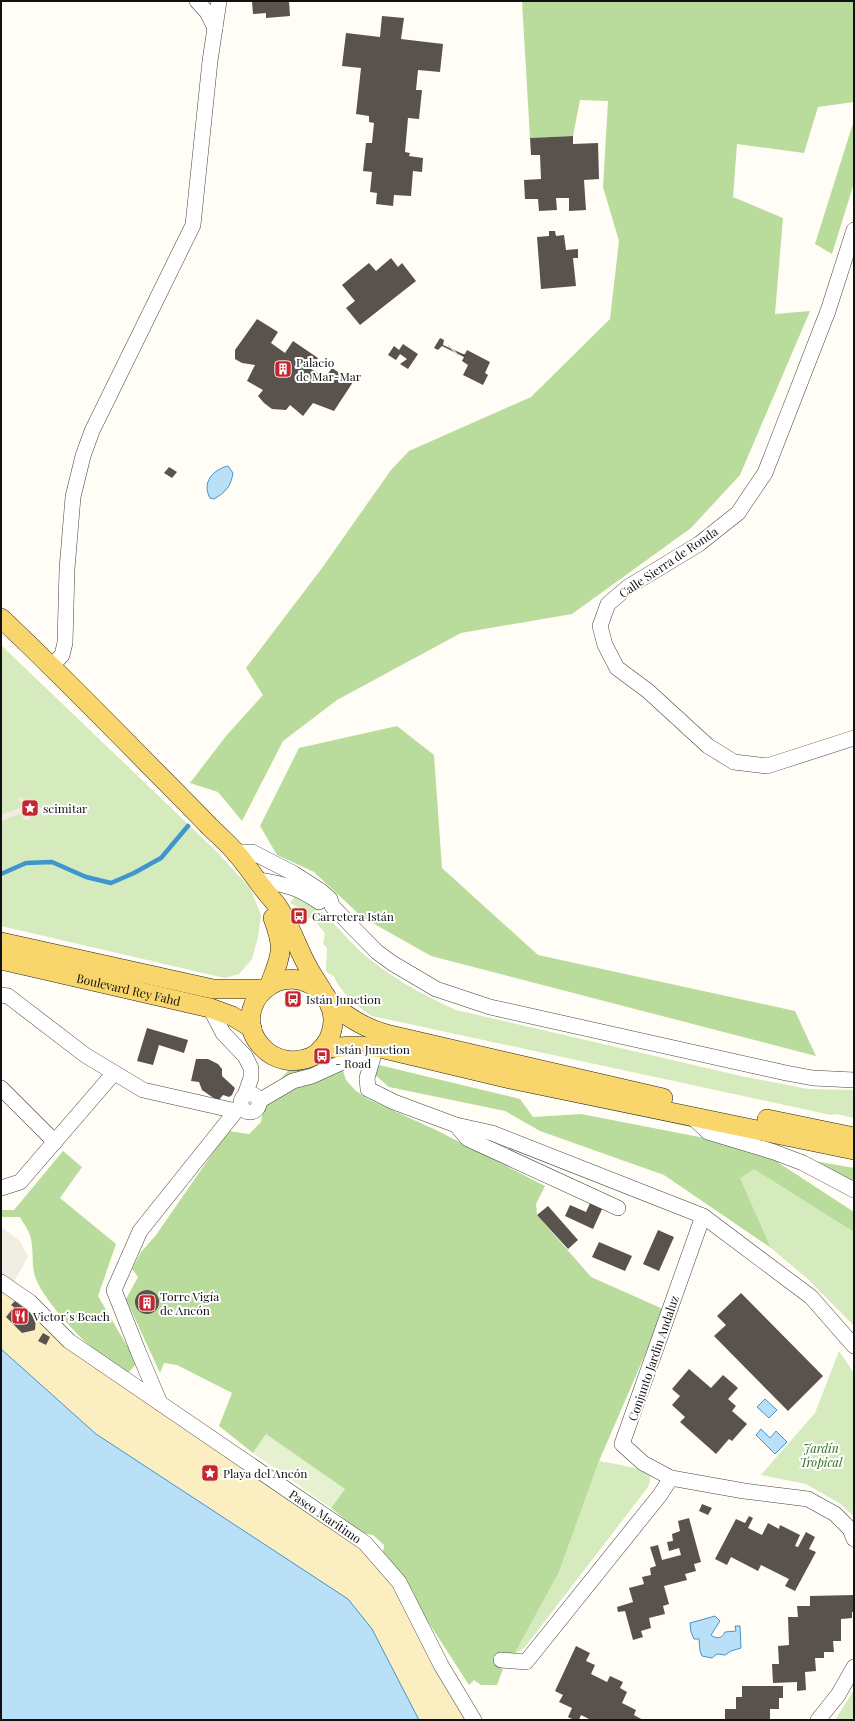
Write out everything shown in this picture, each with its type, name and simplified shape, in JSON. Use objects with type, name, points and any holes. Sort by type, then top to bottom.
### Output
[{"type":"main road","points":[[1,618],[52,666],[236,852],[266,892],[328,1000],[334,1020],[333,1028],[326,1043],[313,1055],[304,1059],[284,1060],[267,1052],[260,1045],[252,1028],[251,1017],[256,999],[267,987],[282,950],[281,937],[269,907],[266,892]]},
{"type":"main road","name":"Boulevard Rey Fahd","points":[[1,942],[213,989],[267,987]]},
{"type":"main road","name":"Boulevard Rey Fahd","points":[[1,960],[210,1008],[232,1016],[252,1028]]},
{"type":"main road","points":[[267,987],[286,979],[304,980],[312,984],[328,1000],[355,1022],[370,1030],[650,1095],[854,1137]]},
{"type":"main road","points":[[321,1049],[350,1046],[376,1047],[510,1079],[854,1150]]},
{"type":"street","points":[[197,1],[207,12],[215,28]]},
{"type":"street","points":[[52,666],[62,655],[65,643],[67,569],[71,519],[83,456],[92,431],[193,225],[219,1]]},
{"type":"street","name":"Calle Sierra de Ronda","points":[[854,230],[828,311],[765,473],[738,513],[700,544],[628,587],[608,604],[600,626],[605,645],[617,668],[648,691],[708,746],[734,762],[767,766],[854,738]]},
{"type":"street","points":[[236,852],[252,852],[283,868],[321,891],[330,899],[332,906],[377,952],[392,963],[436,989],[490,1007],[786,1073],[812,1078],[854,1080]]},
{"type":"street","points":[[266,892],[283,868]]},
{"type":"street","points":[[266,892],[284,890],[291,886]]},
{"type":"street","points":[[266,892],[291,886],[302,890],[323,905],[332,906]]},
{"type":"street","points":[[1,994],[8,996],[85,1056],[143,1090],[236,1111],[140,1231],[114,1290],[160,1403]]},
{"type":"street","points":[[210,1008],[223,1033],[245,1056],[252,1068],[252,1078],[245,1095],[240,1101],[242,1109],[246,1112],[254,1112],[259,1105],[259,1101],[293,1081],[312,1076],[376,1047]]},
{"type":"street","points":[[376,1047],[367,1078],[368,1089],[394,1102],[456,1125],[492,1133],[703,1216],[811,1297],[854,1346]]},
{"type":"street","points":[[1,1188],[20,1182],[114,1073]]},
{"type":"street","points":[[1,1088],[55,1142]]},
{"type":"street","points":[[692,1117],[708,1132],[774,1152],[803,1163],[854,1190]]},
{"type":"street","points":[[456,1125],[468,1139],[618,1208]]},
{"type":"street","name":"Conjunto Jardin Andaluz","points":[[703,1216],[622,1444],[644,1463],[671,1478],[744,1491],[808,1499],[835,1514],[850,1529],[854,1539]]},
{"type":"street","name":"Paseo Marítimo","points":[[1,1282],[30,1302],[69,1341],[365,1543],[399,1582],[441,1665],[474,1720]]},
{"type":"street","points":[[501,1660],[526,1662],[660,1495],[671,1478]]},
{"type":"street","points":[[818,1720],[838,1695],[854,1667]]},
{"type":"green space","points":[[522,1],[854,1],[854,102],[818,107],[804,153],[737,144],[733,197],[783,218],[775,314],[810,311],[740,475],[691,528],[572,614],[461,633],[337,700],[283,741],[242,821],[218,792],[190,783],[226,736],[263,695],[246,668],[322,568],[391,470],[409,451],[531,397],[610,319],[619,241],[603,187],[608,101],[580,100],[573,136],[530,138]]},
{"type":"green space","points":[[854,120],[854,183],[832,254],[815,244]]},
{"type":"green space","points":[[1,645],[216,851],[250,888],[261,915],[258,937],[252,959],[239,974],[225,978],[1,926]]},
{"type":"green space","points":[[397,726],[434,755],[442,868],[538,955],[795,1011],[816,1056],[431,956],[362,917],[314,872],[277,855],[260,826],[299,748]]},
{"type":"green space","points":[[295,896],[305,900],[322,912],[360,951],[382,969],[430,998],[456,1010],[741,1076],[808,1089],[854,1090],[854,1118],[837,1114],[831,1115],[372,1016],[350,999],[340,987],[334,976],[329,974],[326,970],[327,948],[323,944],[325,933],[312,918],[307,918],[302,909],[290,903]]},
{"type":"green space","points":[[304,1054],[340,1061],[346,1080],[355,1090],[368,1099],[436,1130],[545,1186],[536,1204],[537,1215],[591,1277],[663,1309],[656,1329],[599,1461],[559,1572],[515,1653],[499,1653],[494,1663],[503,1669],[497,1685],[481,1685],[474,1680],[469,1685],[383,1552],[384,1545],[373,1535],[362,1533],[331,1508],[344,1489],[266,1435],[253,1453],[219,1426],[232,1393],[177,1365],[164,1363],[160,1373],[126,1299],[138,1277],[132,1269],[141,1252],[156,1235],[228,1131],[249,1134],[261,1122],[265,1101],[284,1075]]},
{"type":"green space","points":[[358,1060],[520,1099],[533,1117],[581,1114],[756,1148],[854,1212],[854,1232],[754,1169],[740,1178],[771,1248],[664,1175],[540,1131],[505,1111],[389,1087]]},
{"type":"green space","points":[[63,1151],[82,1167],[60,1198],[116,1244],[98,1296],[137,1363],[129,1372],[104,1358],[90,1346],[76,1333],[51,1304],[34,1274],[32,1244],[27,1228],[20,1217],[1,1217],[1,1210],[14,1210]]},
{"type":"green space","points":[[815,1161],[854,1168],[854,1182]]},
{"type":"green space","points":[[754,1168],[854,1232],[854,1326],[809,1280],[771,1248],[740,1178]]},
{"type":"green space","name":"Jardín Tropical","points":[[839,1351],[854,1373],[854,1517],[841,1504],[806,1484],[761,1475],[815,1413]]},
{"type":"green space","points":[[266,1434],[345,1489],[331,1508],[253,1453]]},
{"type":"green space","points":[[599,1461],[618,1464],[646,1472],[650,1478],[648,1487],[525,1647],[515,1653],[559,1572]]},
{"type":"green space","points":[[854,1689],[854,1720],[835,1720],[852,1693]]},
{"type":"sand","name":"Playa del Ancón","points":[[1,1282],[69,1341],[365,1543],[399,1582],[474,1720],[419,1720],[372,1629],[96,1434],[1,1349]]},
{"type":"shaded area","name":"scimitar","points":[[21,797],[25,801],[26,807],[40,807],[46,810],[47,815],[44,816],[36,812],[29,811],[30,819],[24,820],[22,813],[1,821],[1,815],[22,807],[21,802],[17,798]]},
{"type":"shaded area","points":[[1,1227],[20,1241],[28,1256],[10,1288],[1,1282]]},
{"type":"water","points":[[228,466],[233,473],[231,482],[225,491],[214,499],[210,498],[207,487],[210,477],[218,470]]},
{"type":"water","points":[[1,1349],[96,1434],[348,1599],[372,1629],[419,1720],[1,1720]]},
{"type":"water","points":[[765,1399],[777,1410],[769,1418],[757,1407]]},
{"type":"water","points":[[761,1429],[770,1438],[776,1431],[787,1442],[775,1454],[756,1435]]},
{"type":"water","points":[[715,1616],[720,1621],[711,1635],[717,1638],[721,1637],[725,1632],[736,1631],[735,1626],[740,1626],[741,1648],[731,1651],[725,1655],[717,1654],[712,1658],[702,1656],[699,1639],[694,1639],[691,1632],[690,1623]]},
{"type":"building","points":[[252,1],[289,1],[290,16],[266,18],[266,13],[253,14]]},
{"type":"building","points":[[382,16],[404,18],[401,39],[443,44],[440,72],[418,70],[416,90],[422,90],[419,119],[408,118],[405,152],[410,153],[409,156],[423,158],[422,172],[413,171],[411,196],[394,195],[393,206],[376,204],[377,193],[370,192],[372,172],[363,171],[366,143],[372,143],[374,123],[369,122],[369,116],[356,114],[361,68],[342,66],[346,33],[380,37]]},
{"type":"building","points":[[573,136],[573,144],[598,143],[599,179],[584,180],[586,210],[569,211],[569,198],[556,198],[557,210],[539,211],[538,199],[525,199],[524,180],[541,179],[540,155],[531,155],[530,138]]},
{"type":"building","points":[[549,231],[555,231],[556,236],[564,235],[566,250],[578,249],[578,258],[573,258],[576,286],[541,289],[537,237],[549,236]]},
{"type":"building","points":[[391,258],[398,267],[402,263],[416,281],[360,325],[346,308],[355,301],[342,285],[369,263],[376,271]]},
{"type":"building","name":"Palacio de Mar-Mar","points":[[257,319],[278,332],[271,343],[285,353],[293,341],[318,358],[311,369],[325,378],[332,368],[353,382],[334,411],[313,403],[303,416],[290,405],[286,410],[272,409],[258,396],[263,390],[247,381],[255,365],[242,363],[235,359],[235,350]]},
{"type":"building","points":[[440,338],[444,340],[443,345],[463,354],[465,354],[467,350],[490,362],[485,373],[488,375],[483,385],[463,375],[468,365],[462,361],[464,357],[442,346],[438,350],[434,348]]},
{"type":"building","points":[[403,344],[418,354],[408,369],[400,364],[407,359],[400,354],[396,360],[388,355],[394,346],[399,350]]},
{"type":"building","points":[[169,467],[177,472],[172,478],[164,473]]},
{"type":"building","points":[[147,1028],[188,1040],[184,1053],[159,1045],[153,1065],[137,1061]]},
{"type":"building","points":[[196,1059],[208,1059],[218,1064],[222,1069],[222,1076],[235,1088],[232,1095],[229,1097],[223,1095],[218,1101],[202,1090],[199,1082],[191,1081]]},
{"type":"building","points":[[591,1201],[603,1207],[593,1229],[565,1216],[570,1205],[586,1212]]},
{"type":"building","points":[[548,1206],[578,1240],[568,1249],[537,1215]]},
{"type":"building","points":[[658,1230],[674,1237],[659,1271],[643,1264]]},
{"type":"building","points":[[599,1242],[632,1256],[625,1271],[592,1257]]},
{"type":"building","name":"Torre Vigía de Ancón","points":[[147,1290],[156,1293],[159,1302],[156,1311],[147,1314],[138,1311],[135,1302],[138,1293]]},
{"type":"building","points":[[741,1293],[823,1376],[788,1411],[714,1336],[726,1325],[717,1316]]},
{"type":"building","name":"Victor´s Beach","points":[[15,1301],[36,1318],[35,1330],[22,1333],[6,1317],[14,1307],[11,1305]]},
{"type":"building","points":[[43,1333],[50,1337],[46,1345],[38,1341]]},
{"type":"building","points":[[689,1369],[711,1388],[723,1375],[738,1388],[728,1399],[736,1406],[732,1411],[747,1424],[732,1441],[729,1439],[716,1454],[680,1422],[685,1417],[672,1405],[680,1396],[672,1389]]},
{"type":"building","points":[[702,1504],[712,1508],[708,1515],[699,1511]]},
{"type":"building","points":[[749,1516],[753,1518],[748,1528],[762,1535],[768,1523],[779,1529],[780,1525],[800,1535],[795,1546],[798,1547],[806,1532],[815,1537],[809,1549],[816,1552],[795,1591],[785,1586],[789,1579],[761,1565],[758,1571],[731,1557],[727,1565],[715,1559],[736,1519],[745,1523]]},
{"type":"building","points":[[689,1518],[701,1562],[694,1564],[696,1571],[685,1574],[687,1580],[664,1586],[669,1604],[663,1606],[665,1614],[649,1618],[651,1628],[641,1631],[643,1637],[633,1640],[625,1611],[618,1612],[617,1607],[633,1602],[629,1588],[644,1584],[642,1577],[651,1575],[650,1568],[656,1566],[650,1547],[658,1545],[662,1560],[681,1555],[679,1548],[669,1551],[667,1542],[673,1541],[672,1534],[680,1531],[678,1521]]},
{"type":"building","points":[[854,1595],[854,1612],[852,1612],[852,1618],[841,1619],[841,1641],[833,1641],[834,1652],[824,1652],[824,1658],[815,1658],[816,1671],[805,1672],[806,1690],[797,1691],[797,1682],[773,1683],[772,1664],[779,1664],[778,1646],[789,1645],[788,1617],[798,1617],[797,1606],[810,1606],[810,1596]]},
{"type":"building","points":[[576,1646],[590,1653],[586,1661],[595,1665],[591,1674],[607,1682],[610,1676],[623,1682],[620,1688],[627,1692],[622,1703],[636,1710],[634,1715],[643,1720],[591,1720],[581,1715],[579,1720],[574,1720],[568,1717],[572,1708],[559,1702],[563,1695],[555,1691]]},
{"type":"building","points":[[742,1686],[783,1686],[783,1698],[779,1698],[779,1709],[770,1709],[770,1720],[725,1720],[725,1709],[736,1709],[736,1697],[742,1697]]},
{"type":"waterway","points":[[1,874],[26,863],[52,862],[86,877],[111,883],[134,873],[161,858],[188,826]]},
{"type":"place","name":"Palacio de Mar-Mar","points":[[283,369]]},
{"type":"place","name":"scimitar","points":[[30,808]]},
{"type":"place","name":"Carretera Istán","points":[[299,916]]},
{"type":"place","name":"Istán Junction","points":[[293,999]]},
{"type":"place","name":"Istán Junction - Road","points":[[322,1056]]},
{"type":"place","name":"Torre Vigía de Ancón","points":[[147,1303]]},
{"type":"place","name":"Victor´s Beach","points":[[20,1316]]},
{"type":"place","name":"Playa del Ancón","points":[[210,1473]]}]
